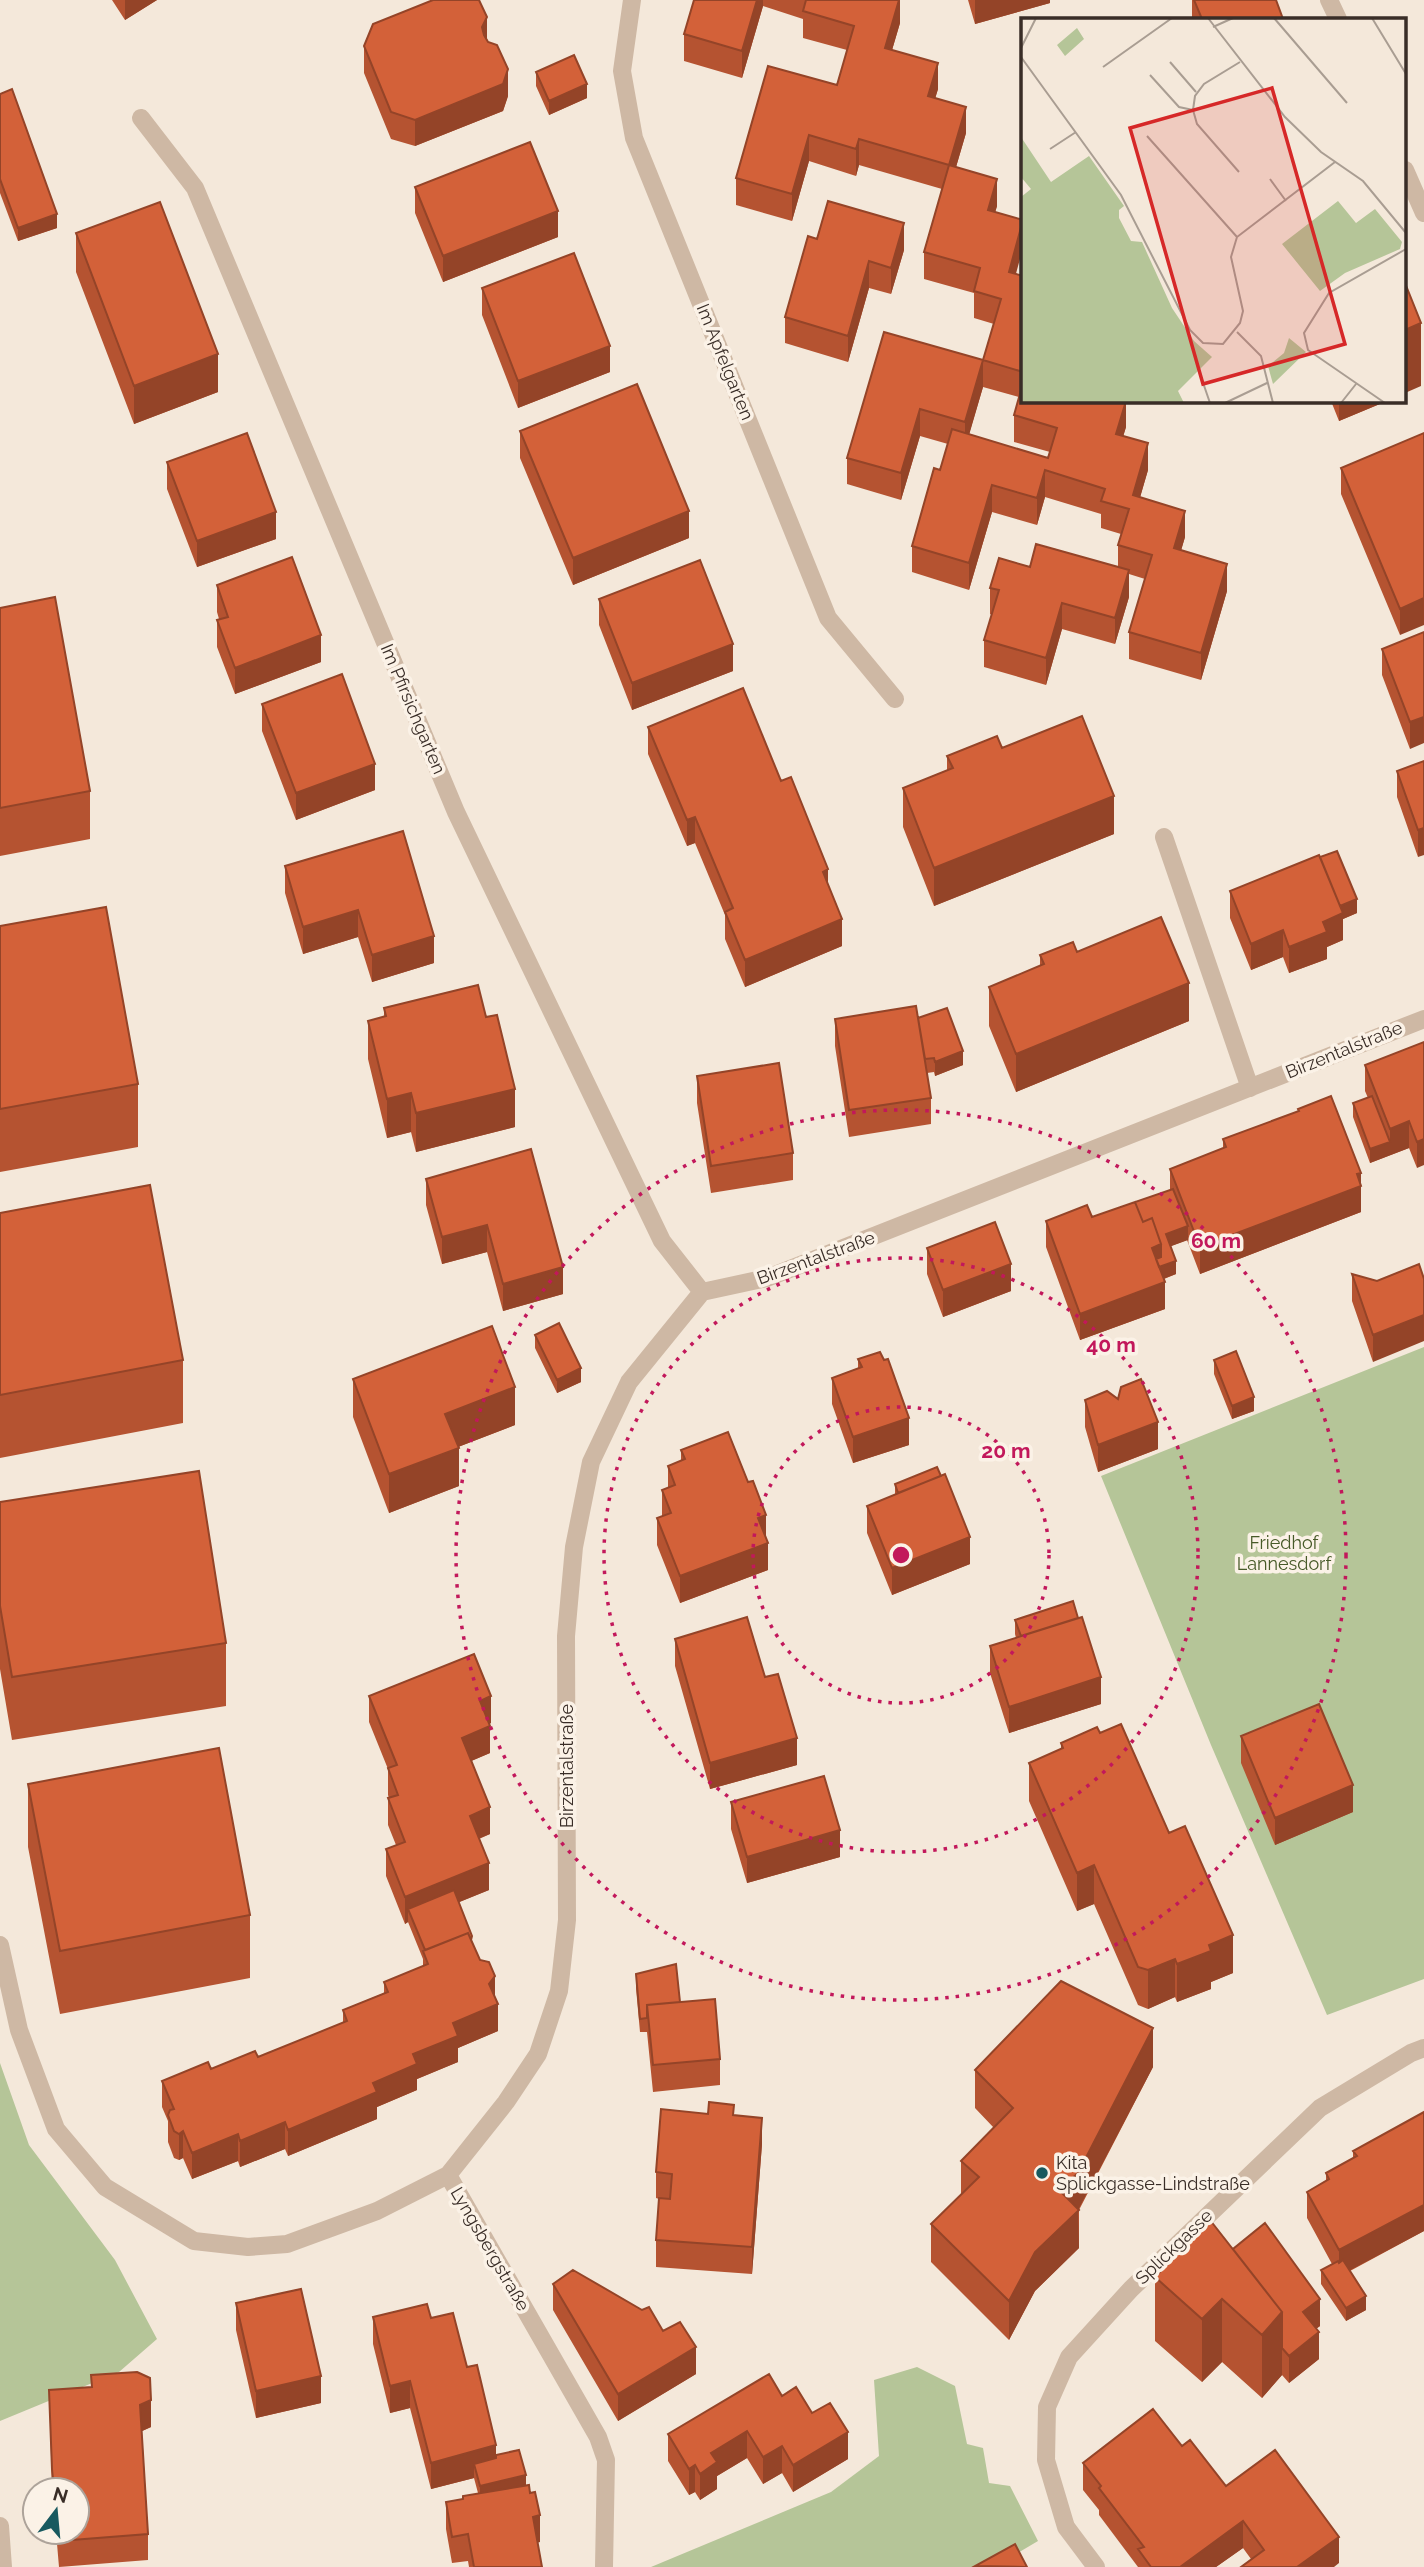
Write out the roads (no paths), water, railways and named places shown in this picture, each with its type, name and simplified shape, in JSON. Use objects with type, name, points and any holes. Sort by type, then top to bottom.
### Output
[{"type":"street","name":"Im Apfelgarten","points":[[632,0],[622,71],[634,138],[828,618],[895,699]]},
{"type":"street","points":[[1329,0],[1338,18]]},
{"type":"street","name":"Im Pfirsichgarten","points":[[141,118],[195,188],[456,812],[662,1241],[702,1292]]},
{"type":"street","points":[[1406,172],[1424,213]]},
{"type":"street","points":[[1164,837],[1250,1088]]},
{"type":"street","name":"Birzentalstraße","points":[[448,2175],[506,2102],[538,2054],[559,1991],[567,1920],[566,1636],[574,1548],[591,1462],[629,1382],[702,1292],[767,1278],[1424,1019]]},
{"type":"street","name":"Lyngsbergstraße","points":[[0,1945],[19,2030],[57,2129],[105,2187],[194,2241],[248,2247],[287,2244],[377,2211],[448,2175],[598,2437],[606,2460],[604,2567]]},
{"type":"street","name":"Splickgasse","points":[[1096,2567],[1066,2527],[1046,2460],[1047,2407],[1069,2357],[1131,2289],[1320,2108],[1411,2053],[1424,2048]]},
{"type":"street","points":[[0,2526],[3,2567]]},
{"type":"place","name":"Kita Splickgasse-Lindstraße","points":[[1042,2173]]},
{"type":"park label","name":"Friedhof Lannesdorf","points":[[1284,1553]]}]
